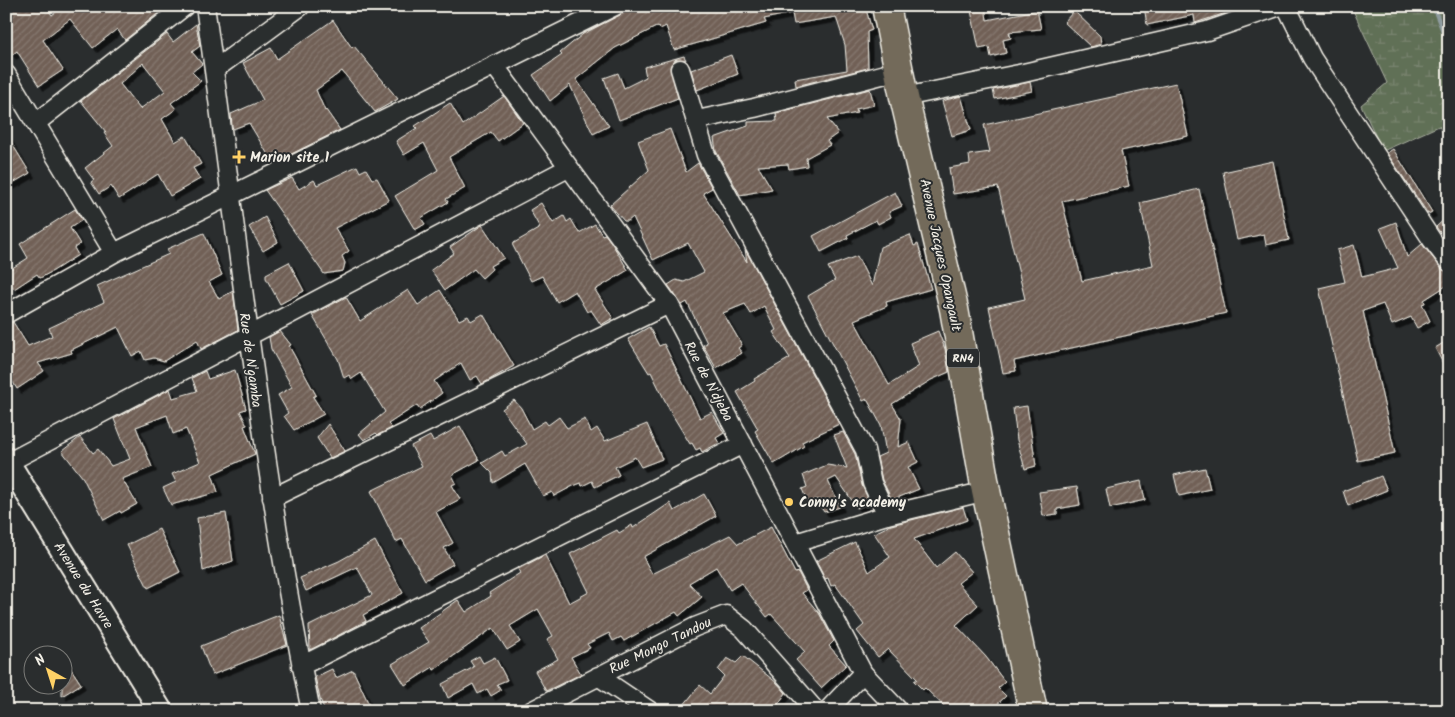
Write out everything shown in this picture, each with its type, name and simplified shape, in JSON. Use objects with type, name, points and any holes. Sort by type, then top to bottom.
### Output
[{"type":"highway","name":"Avenue Jacques Opangault","points":[[886,6],[904,97],[954,309],[986,491],[1033,711]]},
{"type":"street","points":[[36,123],[185,6]]},
{"type":"street","name":"Rue de N'gamba","points":[[205,6],[247,337],[272,498],[301,666],[311,711]]},
{"type":"street","points":[[214,70],[301,6]]},
{"type":"street","points":[[6,314],[114,253],[615,6]]},
{"type":"street","points":[[904,97],[1019,74],[1207,31],[1280,6]]},
{"type":"street","points":[[1286,6],[1312,58],[1432,240],[1449,262]]},
{"type":"street","name":"Rue de N'djeba","points":[[494,65],[669,304],[864,673],[899,711]]},
{"type":"street","points":[[680,69],[706,155],[865,450],[872,483],[887,515]]},
{"type":"street","points":[[696,120],[754,108],[900,70]]},
{"type":"street","points":[[6,74],[114,253]]},
{"type":"street","points":[[7,460],[247,337],[568,168]]},
{"type":"street","points":[[272,498],[669,304]]},
{"type":"street","points":[[301,666],[742,444]]},
{"type":"street","name":"Avenue du Havre","points":[[7,460],[161,711]]},
{"type":"street","points":[[795,543],[887,515],[986,491]]},
{"type":"street","name":"Rue Mongo Tandou","points":[[530,711],[694,627],[726,615],[744,629],[816,711]]},
{"type":"street","points":[[827,711],[864,673]]},
{"type":"street","points":[[598,676],[650,711]]},
{"type":"green space","points":[[1351,6],[1449,6],[1449,144],[1439,126],[1383,151],[1361,105],[1387,83]]},
{"type":"building","points":[[6,6],[45,6],[52,15],[61,8],[59,6],[167,6],[125,40],[117,29],[93,48],[70,19],[43,40],[63,70],[39,86],[17,51],[12,55],[6,48]]},
{"type":"building","points":[[626,6],[865,6],[872,30],[867,32],[868,68],[796,86],[795,79],[847,70],[845,45],[836,17],[794,24],[792,13],[764,19],[766,23],[674,50],[666,26],[660,29],[658,26],[615,48],[576,79],[609,126],[593,134],[570,85],[550,101],[533,75],[562,55],[560,53],[583,34],[620,15]]},
{"type":"building","points":[[970,6],[985,6],[987,20],[1037,10],[1041,29],[1009,32],[1011,38],[1003,40],[1006,53],[991,57],[989,47],[979,49]]},
{"type":"building","points":[[1144,6],[1231,6],[1232,11],[1195,23],[1194,15],[1147,25]]},
{"type":"building","points":[[1074,11],[1100,36],[1101,44],[1091,47],[1064,22]]},
{"type":"building","points":[[333,20],[352,48],[354,46],[398,99],[375,112],[342,71],[316,90],[325,111],[340,130],[273,163],[249,123],[233,129],[232,126],[231,114],[263,100],[243,63],[271,48],[277,59]]},
{"type":"building","points":[[196,24],[200,46],[192,52],[202,64],[192,72],[201,81],[171,103],[176,109],[162,119],[175,142],[185,136],[201,164],[193,168],[200,179],[170,196],[158,174],[119,199],[111,186],[99,194],[91,182],[94,180],[85,168],[113,146],[104,133],[106,132],[81,101],[167,34],[173,42]],"holes":[[[143,63],[165,91],[140,109],[120,84]]]},
{"type":"building","points":[[731,55],[738,74],[697,90],[691,70]]},
{"type":"building","points":[[684,56],[686,60],[676,59],[670,67],[678,98],[619,120],[604,78],[618,73],[624,88],[646,77],[644,67]]},
{"type":"building","points":[[1030,82],[1032,91],[995,99],[993,90]]},
{"type":"building","points":[[1176,83],[1188,136],[1121,151],[1129,186],[1062,201],[1082,281],[1153,265],[1140,203],[1199,189],[1226,313],[1014,361],[1016,371],[1003,373],[989,307],[1025,299],[998,187],[953,194],[949,168],[970,164],[969,155],[990,152],[984,125]]},
{"type":"building","points":[[870,89],[874,105],[856,109],[857,113],[827,119],[838,133],[827,141],[830,145],[806,158],[807,166],[789,169],[788,164],[758,166],[772,189],[740,195],[716,151],[714,138],[748,126],[748,122],[777,121],[776,113]]},
{"type":"building","points":[[504,96],[523,123],[498,141],[491,132],[449,157],[465,188],[446,199],[448,202],[421,218],[425,224],[415,230],[395,196],[438,170],[424,143],[404,155],[396,141],[450,103],[463,125]]},
{"type":"building","points":[[961,96],[971,130],[952,136],[942,101]]},
{"type":"building","points":[[670,129],[686,172],[698,163],[712,188],[703,193],[747,262],[745,249],[839,424],[802,442],[804,446],[774,464],[755,431],[758,429],[737,392],[755,381],[754,379],[790,358],[773,332],[776,330],[764,306],[751,314],[745,304],[723,313],[742,345],[738,348],[742,353],[716,368],[703,345],[707,343],[687,302],[682,305],[668,285],[676,280],[684,282],[704,272],[688,243],[653,260],[633,217],[628,221],[624,221],[610,205],[649,170],[638,141]]},
{"type":"building","points":[[6,134],[30,173],[6,187]]},
{"type":"building","points":[[1393,149],[1432,212],[1428,214],[1387,153]]},
{"type":"building","points":[[1273,161],[1289,240],[1266,245],[1264,234],[1237,240],[1223,172]]},
{"type":"building","points":[[357,166],[360,172],[366,169],[372,179],[377,178],[389,200],[335,228],[349,251],[342,256],[345,263],[343,271],[324,274],[265,190],[292,178],[299,189],[314,180],[317,185]]},
{"type":"building","points":[[895,192],[902,206],[889,212],[891,217],[878,224],[876,220],[847,235],[848,238],[821,252],[813,236]]},
{"type":"building","points":[[541,203],[553,223],[564,216],[567,222],[571,219],[579,233],[595,224],[602,235],[605,234],[611,242],[628,270],[595,290],[613,318],[601,325],[591,310],[587,312],[575,291],[557,302],[542,276],[531,281],[512,244],[540,228],[530,210]]},
{"type":"building","points":[[75,209],[82,220],[70,228],[80,244],[74,248],[78,255],[40,278],[37,274],[14,289],[6,277],[6,272],[28,258],[20,244]]},
{"type":"building","points":[[1449,215],[1449,240],[1447,241],[1436,227]]},
{"type":"building","points":[[265,217],[278,242],[263,251],[249,227]]},
{"type":"building","points":[[1396,222],[1407,257],[1422,244],[1441,268],[1449,272],[1449,284],[1424,300],[1425,303],[1422,304],[1430,321],[1417,328],[1411,317],[1392,325],[1383,304],[1363,311],[1395,453],[1358,461],[1319,288],[1345,282],[1337,250],[1354,245],[1362,277],[1398,268],[1380,228]]},
{"type":"building","points":[[482,225],[504,258],[490,266],[492,269],[482,278],[474,269],[445,290],[431,270],[454,253],[450,247]]},
{"type":"building","points":[[204,233],[222,275],[209,282],[219,299],[233,291],[238,330],[201,349],[197,340],[164,361],[154,358],[145,360],[141,351],[132,356],[118,327],[71,350],[72,353],[38,363],[44,371],[17,389],[6,371],[6,325],[13,322],[28,346],[52,336],[49,328],[104,302],[97,286],[169,254],[167,249]]},
{"type":"building","points":[[910,235],[914,246],[918,244],[931,289],[886,302],[887,306],[854,320],[889,385],[919,366],[910,343],[938,331],[945,349],[949,372],[931,380],[892,404],[901,419],[898,447],[909,442],[918,462],[908,467],[919,489],[892,500],[882,480],[877,457],[886,453],[881,425],[867,399],[863,401],[808,296],[835,280],[828,267],[857,256],[872,286],[880,247]]},
{"type":"building","points":[[289,262],[304,291],[280,304],[266,278],[266,274]]},
{"type":"building","points":[[408,290],[418,305],[440,290],[459,320],[468,316],[471,321],[483,314],[514,366],[482,384],[477,376],[470,380],[461,363],[434,381],[442,393],[420,409],[417,405],[388,424],[392,428],[378,435],[376,433],[364,440],[359,434],[385,412],[361,373],[352,379],[349,375],[344,378],[338,359],[312,315],[346,297],[360,321]]},
{"type":"building","points":[[649,327],[659,346],[664,344],[700,418],[712,412],[724,433],[716,438],[719,443],[702,452],[700,448],[696,450],[692,443],[690,444],[670,411],[651,372],[649,373],[628,339]]},
{"type":"building","points":[[280,331],[291,345],[289,346],[316,395],[313,397],[324,414],[294,430],[284,416],[288,413],[278,395],[292,387],[271,349],[269,337]]},
{"type":"building","points":[[1445,342],[1449,349],[1449,375],[1435,348]]},
{"type":"building","points":[[235,370],[246,409],[240,411],[247,425],[244,426],[255,454],[212,474],[218,492],[171,505],[163,488],[176,482],[172,474],[200,462],[186,429],[173,434],[167,415],[136,427],[152,467],[122,479],[137,504],[104,520],[83,478],[62,451],[80,437],[93,453],[98,449],[111,466],[130,459],[114,419],[170,389],[173,398],[197,391],[192,378],[205,371],[208,379]]},
{"type":"building","points":[[514,400],[521,408],[532,429],[545,421],[548,425],[559,417],[567,428],[585,419],[591,432],[597,428],[605,441],[647,424],[662,459],[641,467],[635,457],[615,467],[619,475],[595,487],[592,481],[582,486],[581,483],[554,496],[552,492],[543,496],[525,464],[493,483],[492,473],[482,463],[502,451],[505,456],[527,444],[502,409]]},
{"type":"building","points":[[1027,406],[1036,466],[1025,469],[1017,440],[1013,408]]},
{"type":"building","points":[[328,424],[345,451],[330,458],[317,438]]},
{"type":"building","points":[[460,426],[479,460],[452,475],[456,483],[452,485],[460,499],[436,512],[453,543],[444,548],[453,564],[425,580],[402,539],[396,542],[371,491],[422,466],[411,446],[430,436],[433,441]]},
{"type":"building","points":[[843,432],[855,454],[862,485],[870,503],[857,508],[836,477],[828,481],[840,507],[824,512],[818,503],[818,499],[808,503],[802,489],[807,487],[803,475],[827,465],[847,468],[834,435]]},
{"type":"building","points":[[1205,468],[1210,489],[1179,496],[1174,475]]},
{"type":"building","points":[[1381,476],[1387,490],[1348,506],[1343,491]]},
{"type":"building","points":[[1141,481],[1145,500],[1110,508],[1106,489]]},
{"type":"building","points":[[1077,487],[1080,505],[1057,509],[1057,514],[1043,516],[1039,492]]},
{"type":"building","points":[[704,494],[716,516],[643,557],[652,574],[730,535],[738,544],[771,527],[795,573],[798,572],[807,590],[802,593],[819,613],[834,641],[829,646],[846,665],[821,688],[796,660],[805,652],[771,614],[767,617],[741,583],[730,590],[716,567],[689,583],[702,597],[679,616],[676,612],[624,641],[621,637],[613,641],[609,633],[587,644],[590,648],[571,657],[581,674],[546,691],[535,671],[558,659],[547,639],[553,636],[538,609],[510,626],[520,642],[507,650],[493,628],[434,670],[433,667],[405,685],[392,664],[429,642],[419,628],[458,600],[466,612],[491,596],[489,593],[520,573],[518,569],[545,555],[569,603],[589,592],[570,554],[617,530],[619,533],[632,525],[633,528],[670,503],[674,511]]},
{"type":"building","points":[[963,507],[967,520],[914,539],[936,568],[955,552],[972,572],[958,583],[978,605],[956,625],[986,657],[1005,682],[998,688],[1006,696],[990,711],[949,711],[925,688],[923,690],[914,681],[917,679],[888,649],[878,657],[857,631],[864,625],[835,584],[831,586],[828,578],[825,579],[816,561],[855,542],[869,572],[890,557],[874,533],[891,525]]},
{"type":"building","points":[[226,513],[233,561],[203,571],[197,518]]},
{"type":"building","points":[[159,529],[180,572],[148,588],[127,545]]},
{"type":"building","points":[[375,541],[403,593],[363,615],[366,621],[310,650],[309,626],[372,595],[357,567],[306,591],[300,578],[339,561]]},
{"type":"building","points":[[279,615],[287,645],[212,675],[201,646]]},
{"type":"building","points":[[479,656],[483,663],[495,657],[507,680],[497,684],[501,690],[491,696],[487,689],[478,694],[473,684],[448,698],[442,684],[474,667],[470,661]]},
{"type":"building","points":[[743,656],[777,683],[786,693],[776,707],[771,711],[679,711],[700,685],[710,694],[724,676],[718,670],[727,658],[736,663]]},
{"type":"building","points":[[332,669],[336,678],[353,670],[372,711],[325,711],[315,677]]},
{"type":"building","points":[[72,670],[81,684],[72,690]]},
{"type":"waterway","points":[[1433,6],[1449,46]]},
{"type":"place","name":"Marion site 1","points":[[239,157]]},
{"type":"place","name":"Conny's academy","points":[[789,502]]}]
